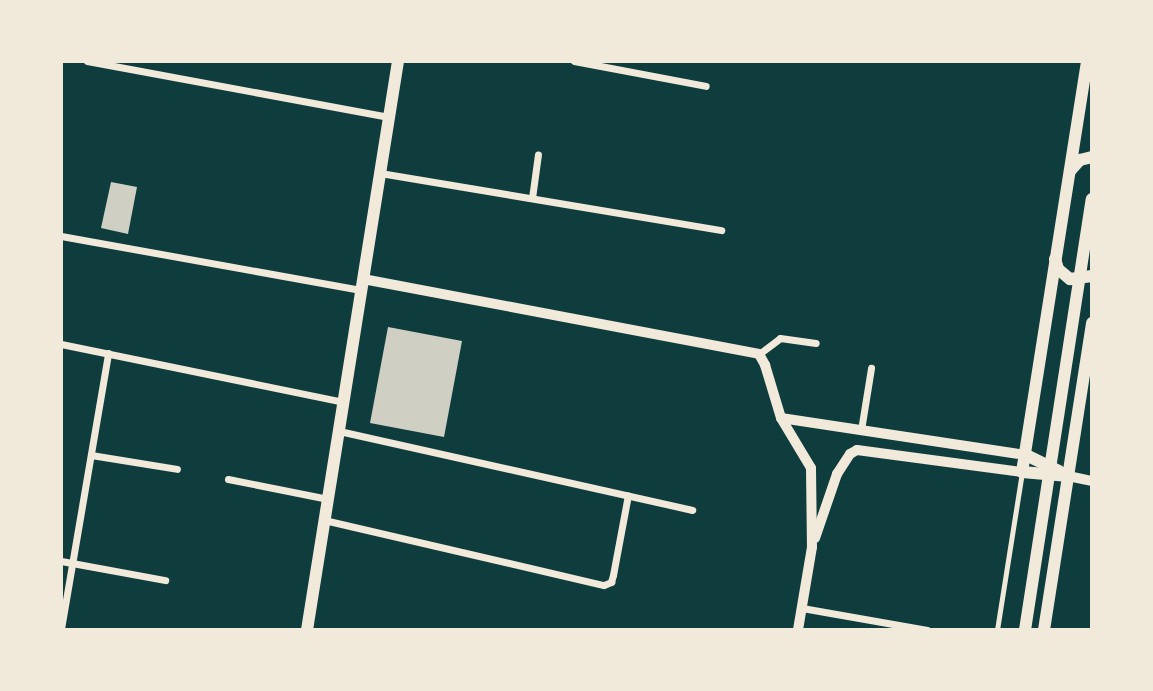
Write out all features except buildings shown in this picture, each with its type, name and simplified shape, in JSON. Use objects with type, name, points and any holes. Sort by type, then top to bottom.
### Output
[{"type":"main road","points":[[307,630],[398,61]]},
{"type":"main road","points":[[1068,476],[1022,472],[1087,61]]},
{"type":"main road","points":[[1067,181],[1074,165],[1092,157]]},
{"type":"main road","points":[[1025,630],[1092,199]]},
{"type":"main road","points":[[1055,255],[1055,262],[1063,275],[1077,281],[1092,276]]},
{"type":"main road","points":[[1044,630],[1092,323]]},
{"type":"main road","points":[[1026,455],[1068,476]]},
{"type":"street","points":[[87,61],[389,117]]},
{"type":"street","points":[[574,61],[706,86]]},
{"type":"street","points":[[532,198],[538,154]]},
{"type":"street","points":[[380,173],[721,230]]},
{"type":"street","points":[[61,236],[362,284],[759,354],[780,338],[816,344]]},
{"type":"street","points":[[61,344],[344,402]]},
{"type":"street","points":[[61,629],[108,354]]},
{"type":"street","points":[[759,354],[781,418],[811,468],[812,548]]},
{"type":"street","points":[[862,430],[871,368]]},
{"type":"street","points":[[781,418],[1026,455]]},
{"type":"street","points":[[339,431],[692,510]]},
{"type":"street","points":[[798,630],[812,548],[837,474],[850,454],[857,450],[1022,472]]},
{"type":"street","points":[[91,455],[177,469]]},
{"type":"street","points":[[1068,476],[1092,481]]},
{"type":"street","points":[[228,479],[328,499]]},
{"type":"street","points":[[324,520],[604,585],[611,582],[628,495]]},
{"type":"street","points":[[61,561],[165,580]]},
{"type":"street","points":[[802,608],[927,630]]},
{"type":"lane","points":[[997,630],[1022,472]]}]
